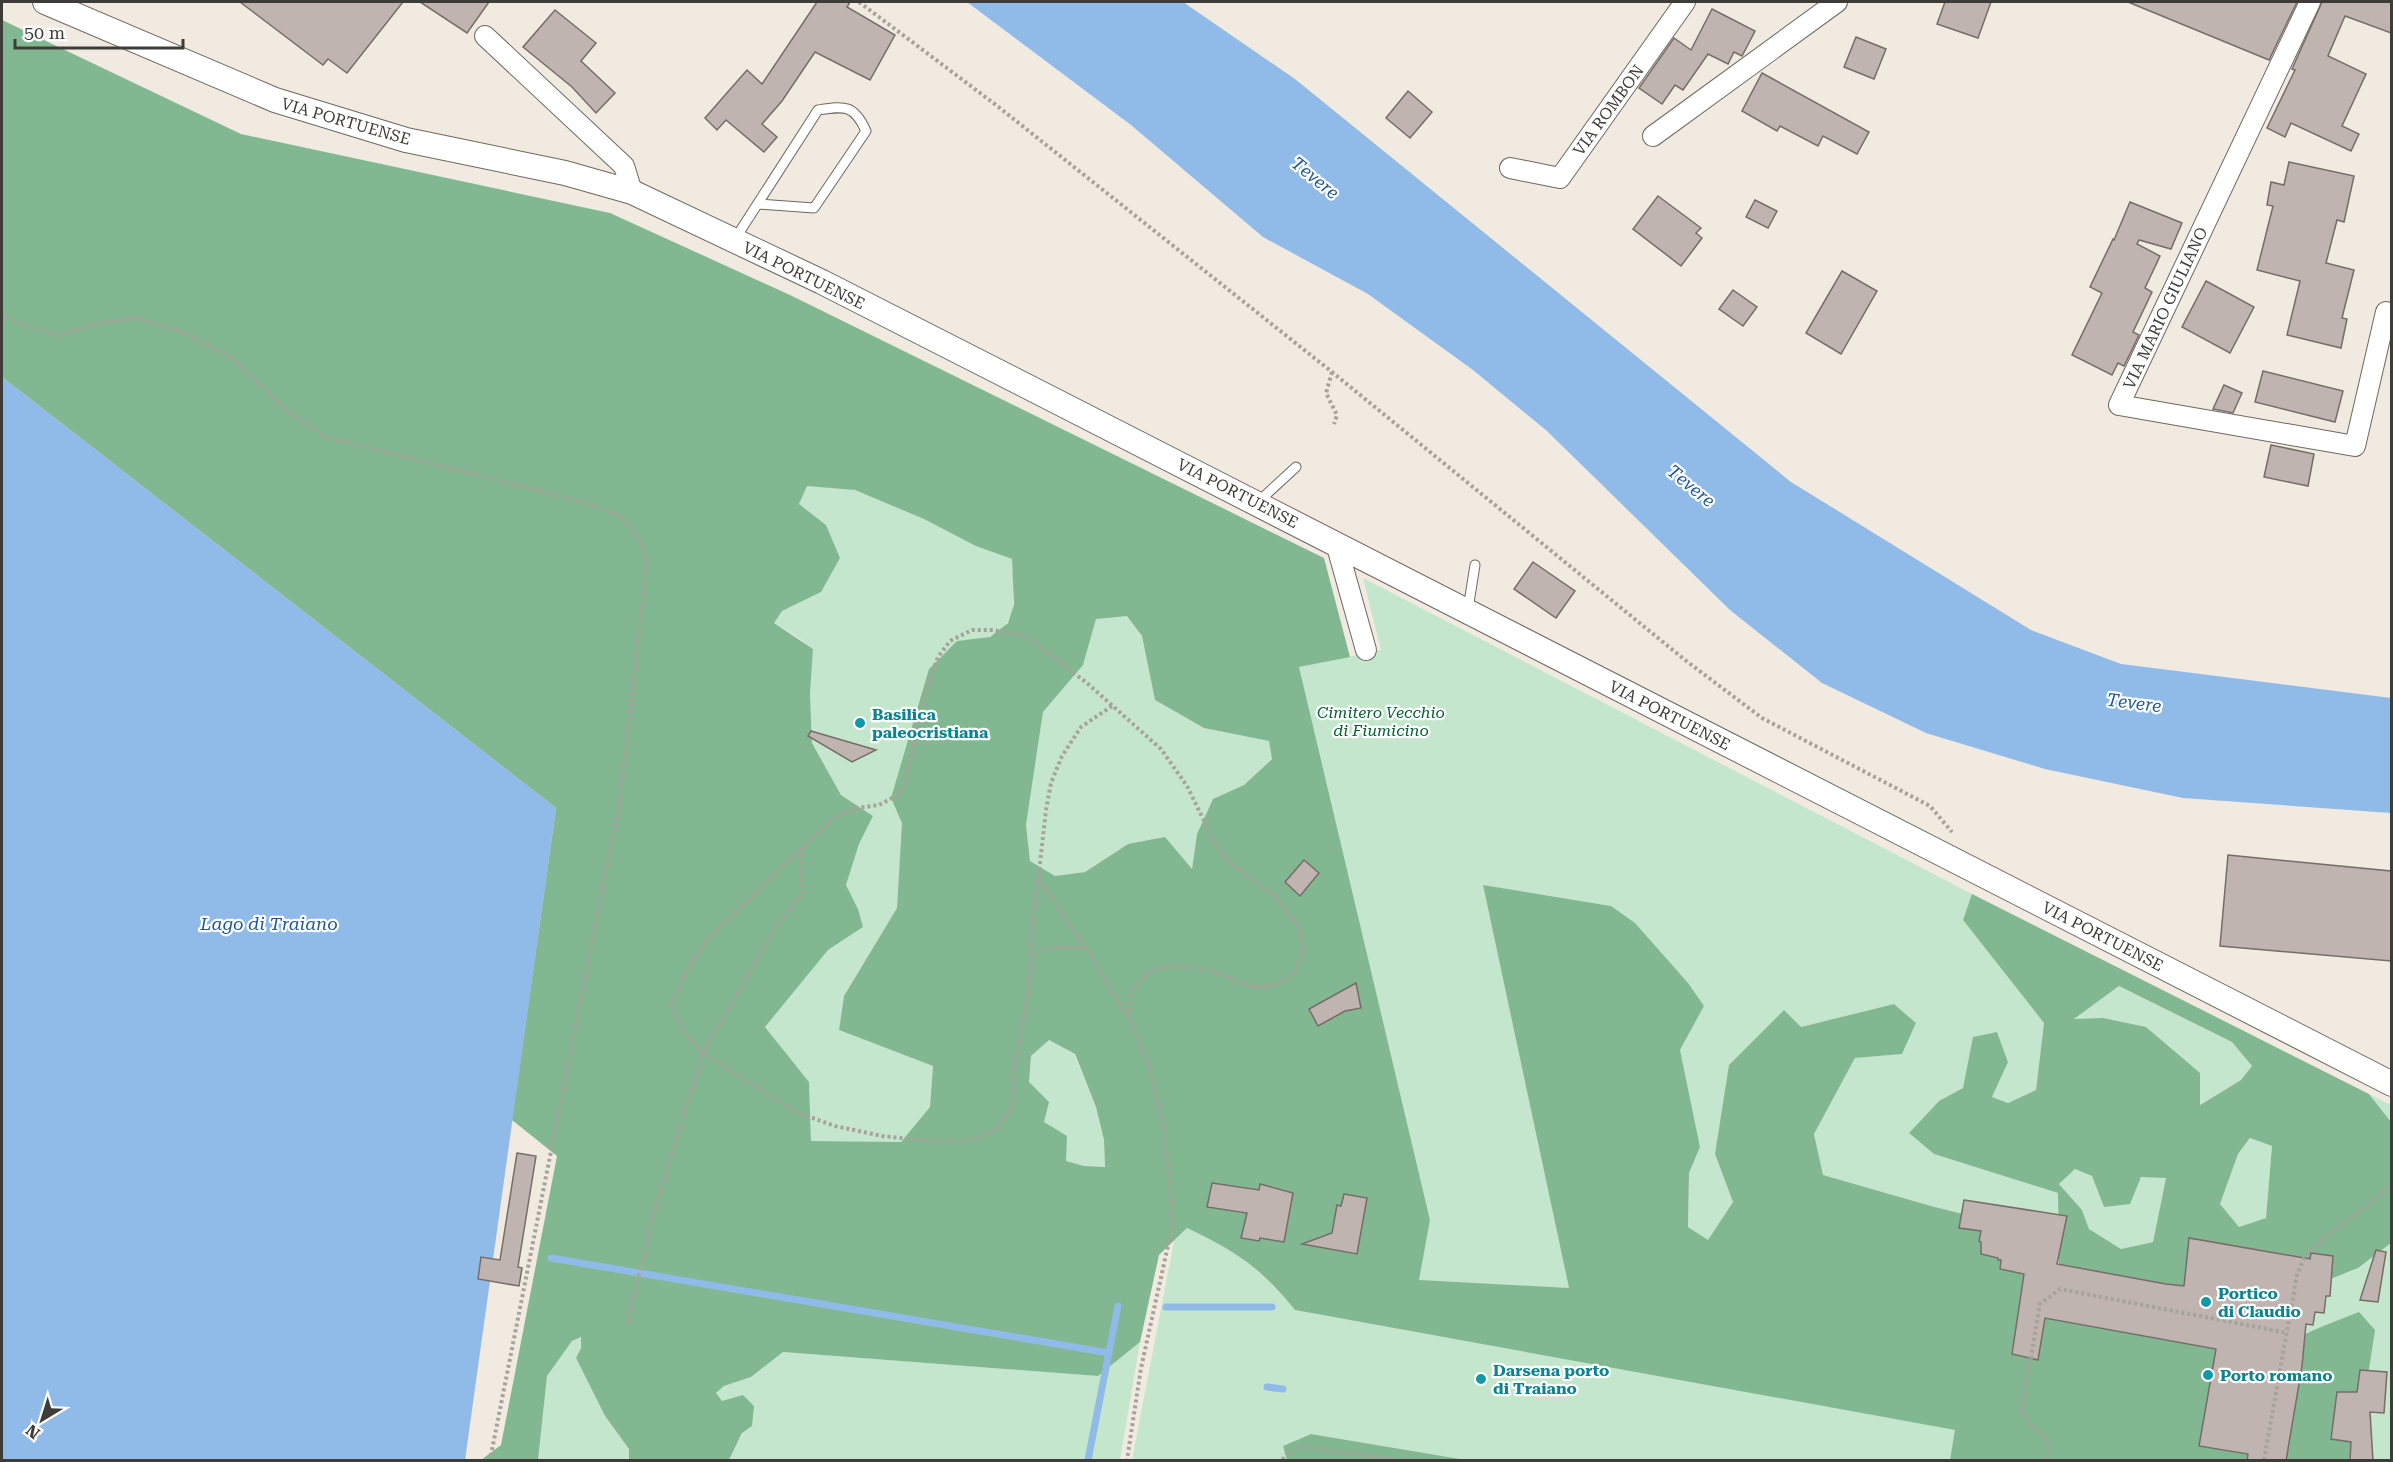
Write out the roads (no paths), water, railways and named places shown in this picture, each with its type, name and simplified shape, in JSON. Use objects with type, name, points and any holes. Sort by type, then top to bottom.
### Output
[{"type":"street","name":"VIA PORTUENSE","points":[[45,2],[275,100],[406,140],[565,173],[632,192],[822,282],[2391,1084]]},
{"type":"street","name":"VIA ROMBON","points":[[1510,168],[1560,178],[1685,2]]},
{"type":"street","points":[[1653,136],[1837,2]]},
{"type":"street","name":"VIA MARIO GIULIANO","points":[[2310,2],[2120,405],[2355,446],[2386,312]]},
{"type":"street","points":[[485,36],[624,166],[632,192]]},
{"type":"street","points":[[1336,543],[1366,650]]},
{"type":"lane","points":[[734,241],[818,110],[842,106],[850,109],[861,119],[866,131],[814,208],[758,204]]},
{"type":"lane","points":[[1256,503],[1296,467]]},
{"type":"lane","points":[[1468,611],[1475,566]]},
{"type":"water","name":"Tevere","points":[[967,2],[1183,2],[1295,79],[1791,482],[2031,630],[2121,664],[2391,698],[2391,813],[2183,798],[2045,769],[1926,733],[1822,683],[1730,610],[1547,431],[1473,370],[1368,294],[1263,237],[1131,125]]},
{"type":"water","name":"Lago di Traiano","points":[[2,377],[556,808],[465,1460],[2,1460]]},
{"type":"waterway","points":[[551,1258],[1109,1353]]},
{"type":"waterway","points":[[1088,1460],[1118,1306]]},
{"type":"waterway","points":[[1166,1307],[1272,1307]]},
{"type":"waterway","points":[[1267,1387],[1283,1389]]},
{"type":"place","name":"Basilica paleocristiana","points":[[860,723]]},
{"type":"place","name":"Portico di Claudio","points":[[2206,1302]]},
{"type":"place","name":"Porto romano","points":[[2208,1375]]},
{"type":"place","name":"Darsena porto di Traiano","points":[[1481,1379]]},
{"type":"park label","name":"Cimitero Vecchio di Fiumicino","points":[[1381,721]]}]
